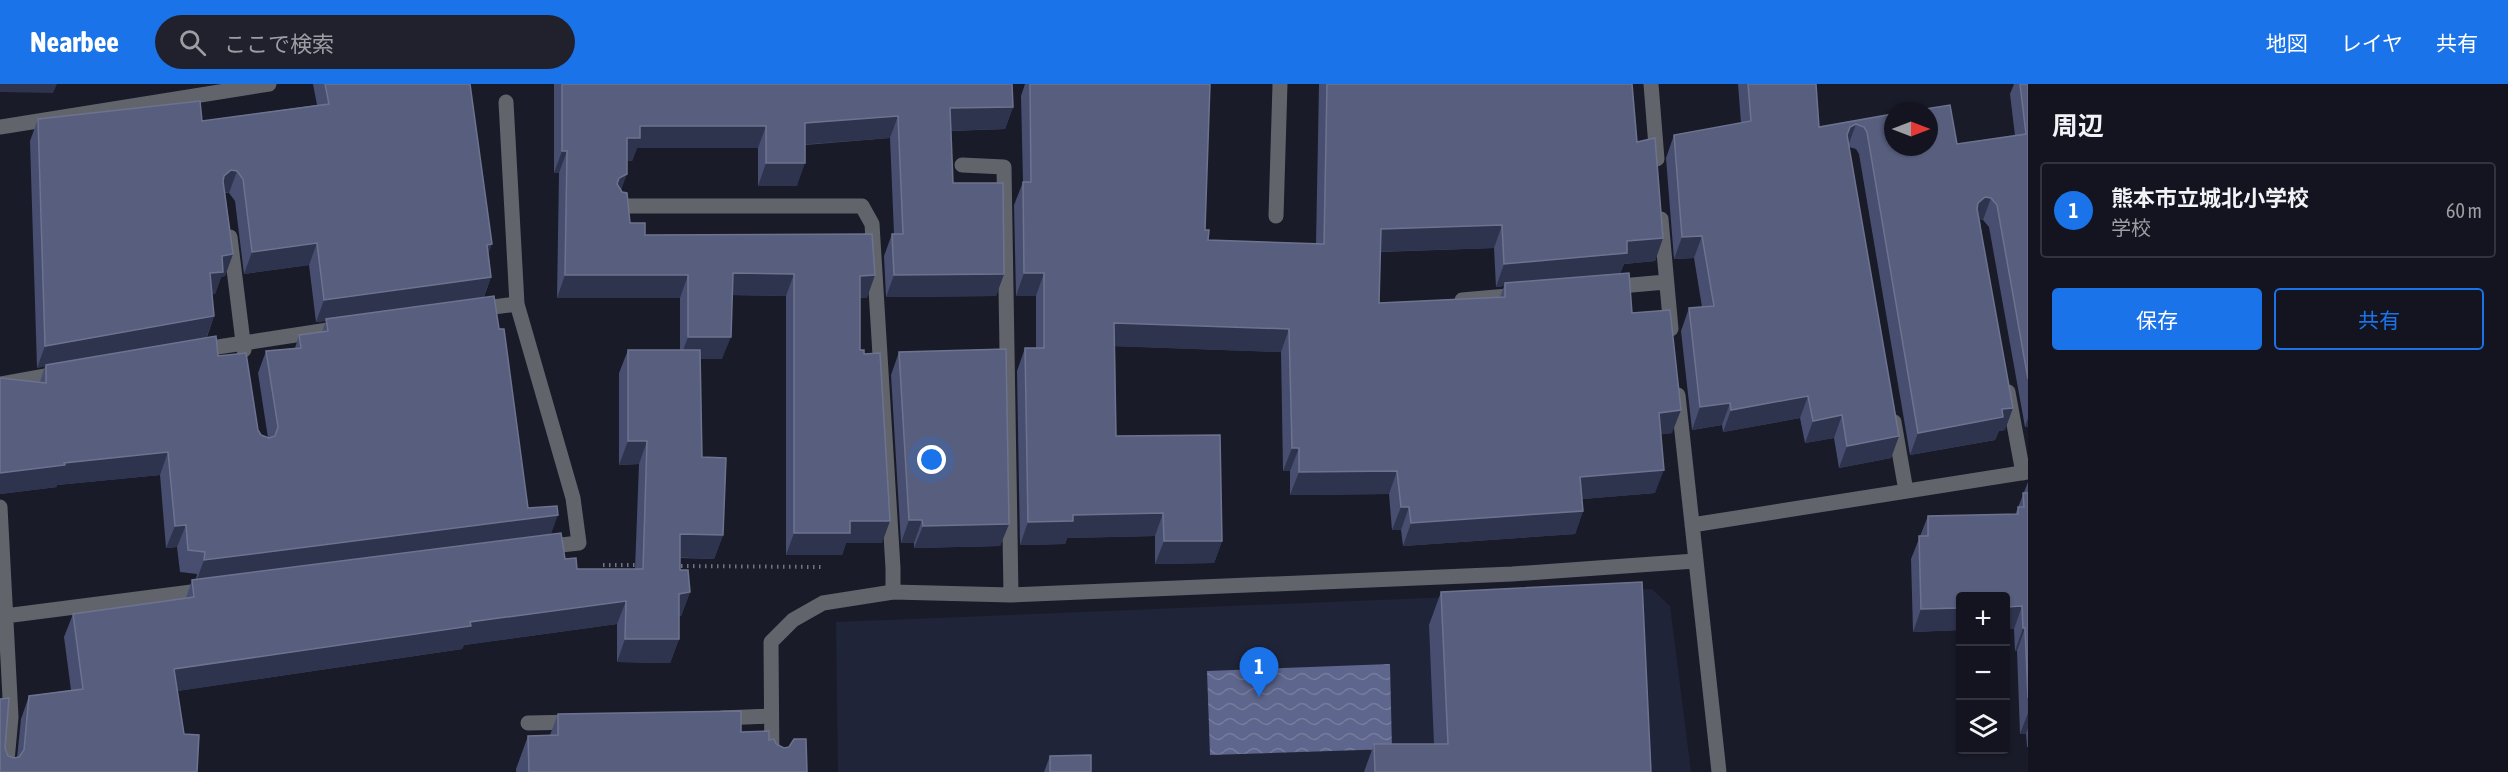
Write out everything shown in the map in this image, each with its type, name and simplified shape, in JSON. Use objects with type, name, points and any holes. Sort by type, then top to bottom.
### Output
[{"type":"street","points":[[0,127],[269,84]]},
{"type":"street","points":[[1276,216],[1280,84]]},
{"type":"street","points":[[1651,84],[1658,177]]},
{"type":"street","points":[[506,102],[517,304],[573,498],[579,543],[532,549]]},
{"type":"street","points":[[962,165],[1004,167],[1011,595]]},
{"type":"street","points":[[1660,200],[1672,340]]},
{"type":"street","points":[[619,206],[862,206],[872,224],[893,568],[892,592]]},
{"type":"street","points":[[228,225],[246,364]]},
{"type":"street","points":[[1595,288],[1666,282]]},
{"type":"street","points":[[1443,301],[1537,293]]},
{"type":"street","points":[[459,312],[517,304]]},
{"type":"street","points":[[185,352],[357,326]]},
{"type":"street","points":[[0,384],[81,370]]},
{"type":"street","points":[[1676,374],[1719,772]]},
{"type":"street","points":[[1692,525],[2025,473],[2006,380]]},
{"type":"street","points":[[1892,410],[1906,491]]},
{"type":"street","points":[[0,507],[11,717],[6,772]]},
{"type":"street","points":[[772,772],[771,642],[793,620],[824,603],[892,592],[1011,595],[1512,574],[1695,561]]},
{"type":"street","points":[[5,616],[227,588]]},
{"type":"street","points":[[701,718],[771,716]]},
{"type":"street","points":[[528,723],[597,721]]},
{"type":"path","points":[[579,543],[590,565],[649,565]]},
{"type":"path","points":[[672,566],[835,567]]},
{"type":"shaded area","points":[[1652,589],[1670,606],[1691,772],[838,772],[836,622]]},
{"type":"water","points":[[1390,664],[1392,749],[1210,755],[1207,671]]},
{"type":"building","points":[[325,84],[470,84],[492,244],[487,245],[491,277],[324,300],[317,243],[252,252],[243,179],[237,171],[231,170],[224,176],[223,181],[233,254],[222,256],[223,272],[210,273],[214,316],[45,346],[38,119],[200,101],[202,121],[329,104]]},
{"type":"building","points":[[562,84],[1012,84],[1013,107],[950,108],[953,183],[1003,183],[1004,274],[894,275],[892,234],[903,234],[898,116],[805,123],[805,163],[766,163],[766,126],[640,126],[640,138],[627,138],[627,174],[619,178],[617,184],[622,192],[627,193],[630,223],[645,223],[645,235],[872,234],[875,275],[860,276],[860,350],[864,350],[864,354],[880,353],[890,521],[850,521],[850,533],[794,533],[794,274],[733,273],[731,337],[688,337],[688,275],[565,275],[567,151],[562,151]]},
{"type":"building","points":[[1030,84],[1210,84],[1205,230],[1209,230],[1208,240],[1324,244],[1327,84],[1632,84],[1637,142],[1655,138],[1663,238],[1627,241],[1627,253],[1504,264],[1502,225],[1381,229],[1379,303],[1505,297],[1505,283],[1629,273],[1632,313],[1670,310],[1681,410],[1659,413],[1664,470],[1580,477],[1583,511],[1411,523],[1409,507],[1401,507],[1397,471],[1299,472],[1299,448],[1292,448],[1289,329],[1114,323],[1116,436],[1220,435],[1222,541],[1164,541],[1163,513],[1073,515],[1073,521],[1028,522],[1025,348],[1044,348],[1044,273],[1024,273],[1023,182],[1031,182]]},
{"type":"building","points":[[1748,84],[1816,84],[1819,127],[1884,116],[1884,156],[1938,156],[1938,107],[1950,105],[1957,144],[2026,134],[2020,84],[2028,84],[2028,379],[1997,205],[1991,198],[1985,197],[1978,203],[1977,209],[2013,408],[2002,409],[2003,417],[1918,433],[1867,132],[1864,127],[1856,124],[1850,127],[1847,135],[1899,436],[1847,446],[1842,415],[1813,421],[1808,396],[1731,410],[1730,403],[1700,407],[1689,308],[1714,306],[1702,236],[1682,237],[1674,135],[1751,121]]},
{"type":"building","points":[[494,296],[499,329],[504,329],[528,508],[557,506],[558,515],[204,560],[205,552],[188,550],[186,525],[175,526],[168,452],[64,463],[65,465],[0,473],[0,378],[46,383],[46,365],[216,336],[218,356],[246,353],[258,430],[261,435],[269,438],[275,436],[278,427],[266,351],[301,348],[299,335],[328,331],[326,319]]},
{"type":"building","points":[[1006,349],[1009,524],[923,526],[922,520],[909,520],[899,352]]},
{"type":"building","points":[[628,350],[700,350],[702,457],[726,458],[723,535],[680,534],[680,570],[688,570],[690,592],[679,594],[679,639],[625,639],[626,601],[470,622],[471,626],[174,669],[184,734],[199,735],[197,772],[0,772],[0,699],[9,698],[5,748],[8,756],[14,758],[19,757],[24,750],[29,696],[83,689],[73,614],[194,597],[192,580],[561,533],[565,559],[576,558],[577,569],[643,569],[647,441],[628,441]]},
{"type":"building","points":[[2023,493],[2028,493],[2028,698],[2022,606],[2010,607],[2010,592],[1956,592],[1956,608],[1921,609],[1919,536],[1928,536],[1928,516],[2018,514],[2018,507],[2024,507]]},
{"type":"building","points":[[1642,582],[1651,772],[1375,772],[1374,744],[1448,744],[1441,592]]},
{"type":"building","points":[[741,711],[741,732],[769,731],[769,740],[774,739],[776,744],[784,748],[789,747],[794,739],[806,739],[807,772],[529,772],[528,736],[558,735],[558,714]]},
{"type":"building","points":[[1091,755],[1091,772],[1050,772],[1050,756]]},
{"type":"place","name":"熊本市立城北小学校","points":[[1259,697]]}]
